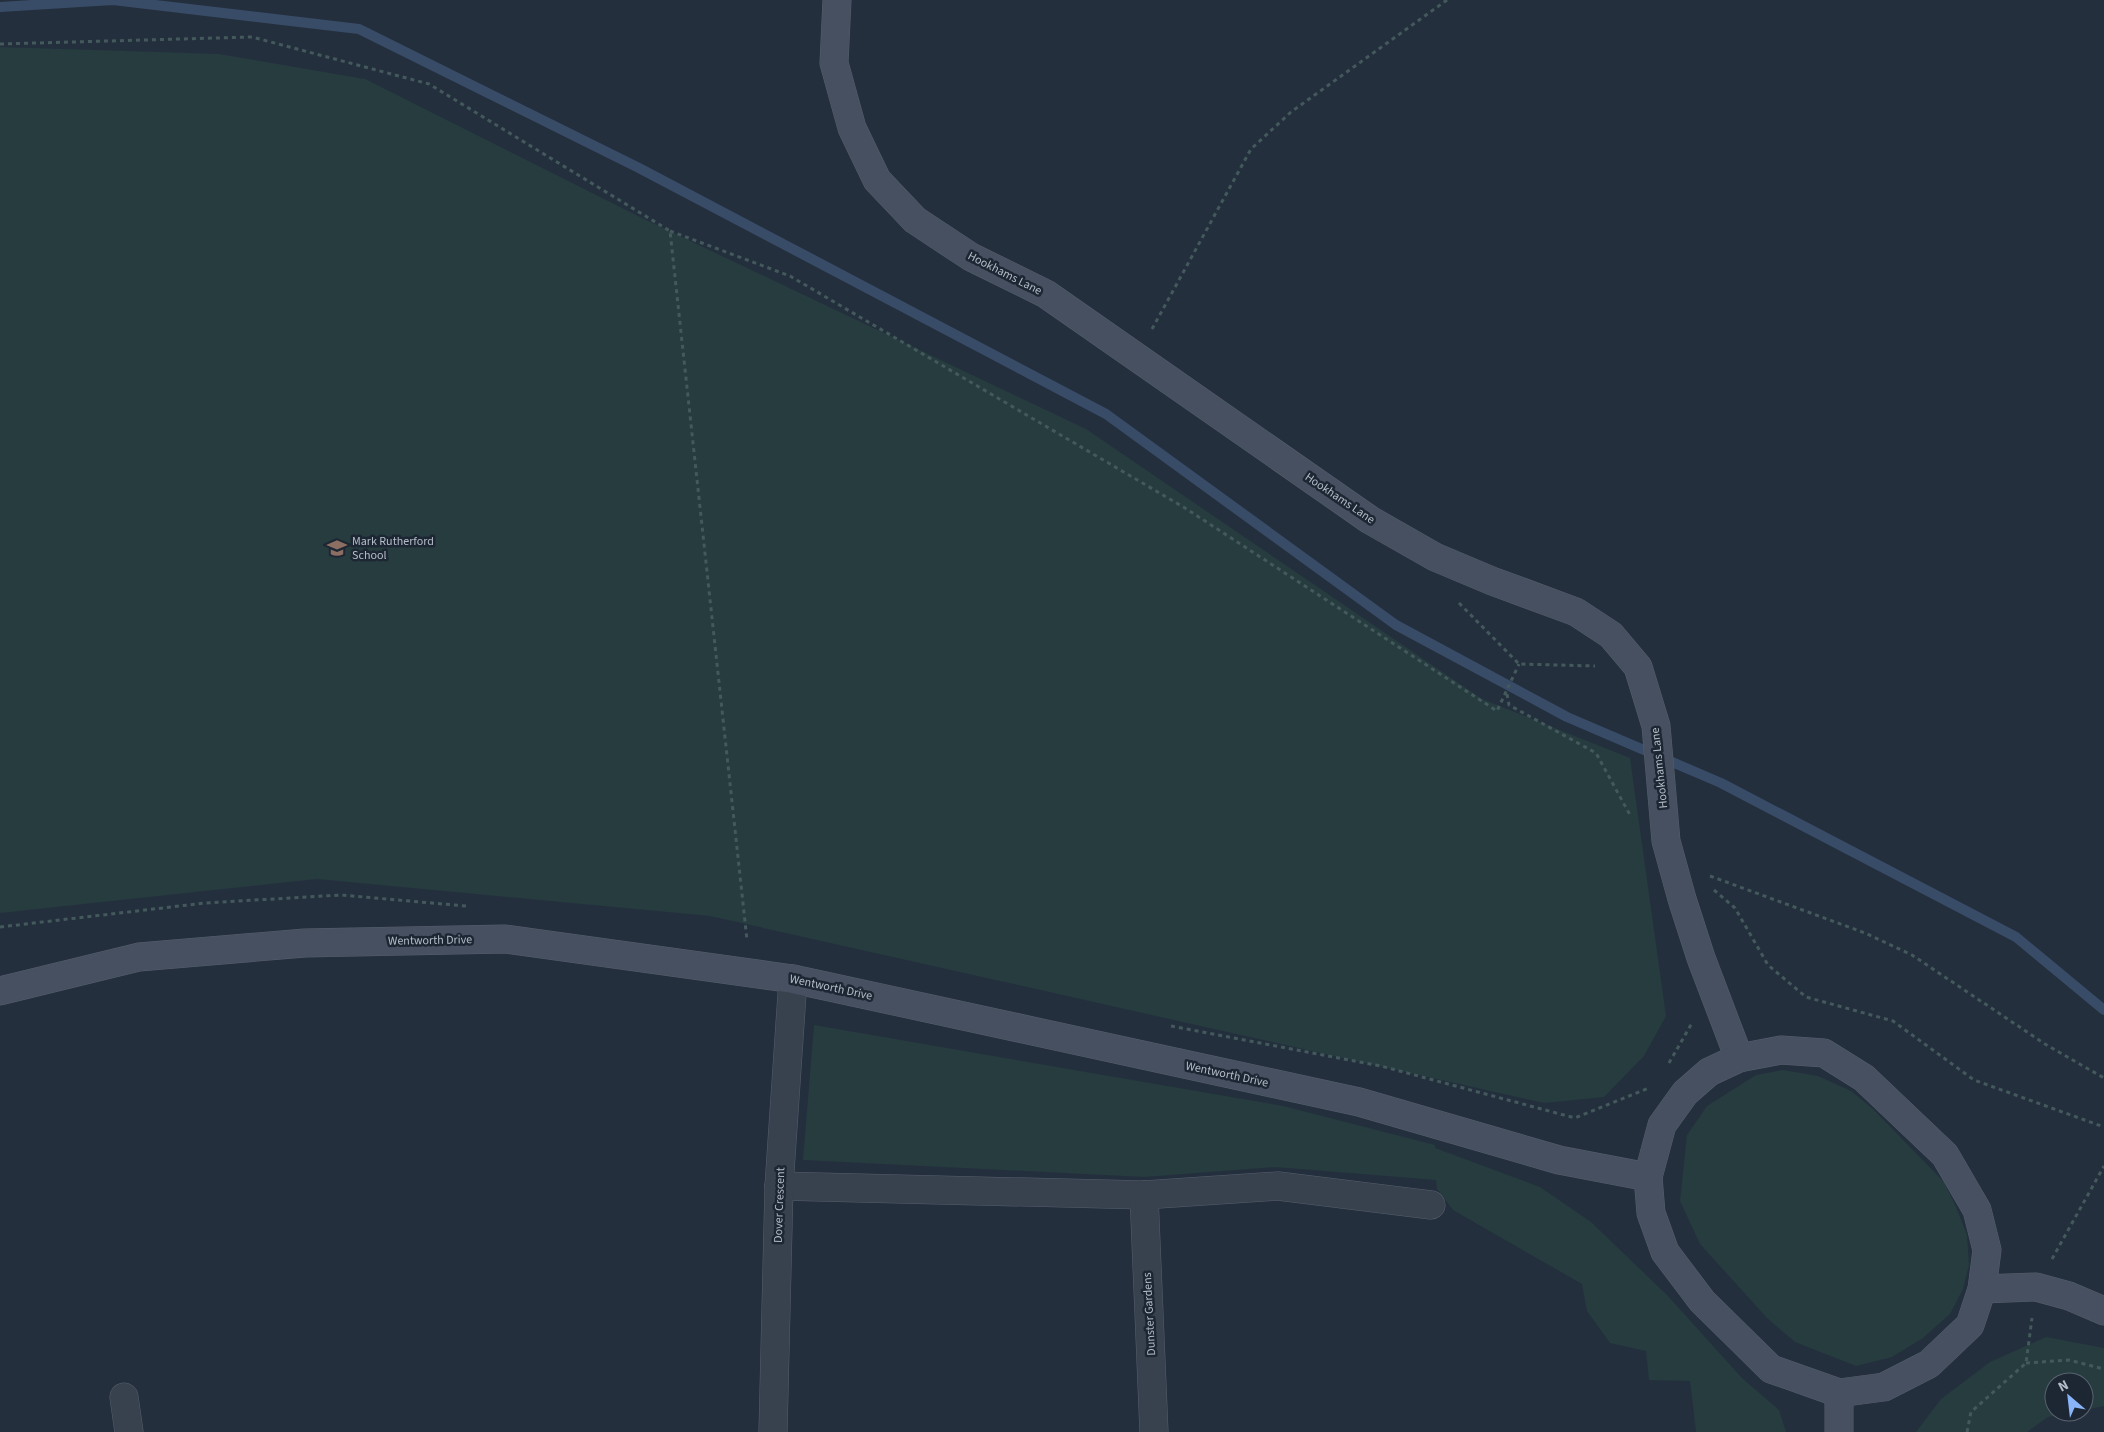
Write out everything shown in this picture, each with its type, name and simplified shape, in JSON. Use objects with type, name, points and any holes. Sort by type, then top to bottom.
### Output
[{"type":"street","name":"Hookhams Lane","points":[[837,0],[834,63],[852,128],[877,180],[915,220],[971,257],[1046,294],[1370,520],[1435,557],[1492,581],[1576,612],[1611,635],[1638,667],[1656,726],[1666,841],[1701,958],[1739,1058]]},
{"type":"street","name":"Wentworth Drive","points":[[0,991],[140,957],[305,943],[505,939],[793,979],[1359,1102],[1559,1160],[1648,1177]]},
{"type":"street","name":"Dover Crescent","points":[[773,1432],[778,1186],[793,979]]},
{"type":"street","points":[[1781,1050],[1824,1053],[1864,1078],[1945,1155],[1978,1210],[1987,1250],[1982,1289],[1970,1325],[1929,1364],[1884,1387],[1840,1393],[1771,1369],[1702,1301],[1665,1252],[1651,1213],[1648,1177],[1662,1125],[1685,1093],[1709,1072],[1739,1058],[1781,1050]]},
{"type":"street","points":[[778,1186],[1144,1195],[1278,1186],[1431,1205]]},
{"type":"street","name":"Dunster Gardens","points":[[1144,1195],[1154,1432]]},
{"type":"street","points":[[1982,1289],[2036,1287],[2069,1296],[2104,1310]]},
{"type":"street","points":[[1839,1432],[1840,1393]]},
{"type":"street","points":[[124,1397],[129,1432]]},
{"type":"path","points":[[1137,356],[1251,149],[1291,112],[1447,0]]},
{"type":"path","points":[[0,44],[252,37],[429,84],[670,231],[790,276],[1185,508],[1497,711],[1519,664],[1638,667]]},
{"type":"path","points":[[670,231],[747,940]]},
{"type":"path","points":[[1507,693],[1509,705],[1596,753],[1634,822]]},
{"type":"path","points":[[1677,882],[1709,876],[1865,933],[1912,955],[2045,1044],[2104,1078]]},
{"type":"path","points":[[1677,882],[1708,885],[1735,908],[1768,965],[1806,997],[1893,1020],[1974,1080],[2104,1127]]},
{"type":"path","points":[[2026,1363],[2036,1287],[2104,1166]]},
{"type":"path","points":[[1967,1432],[1971,1412],[2026,1363],[2069,1360],[2104,1369]]},
{"type":"green space","points":[[0,47],[219,54],[365,79],[642,218],[1086,429],[1482,699],[1630,758],[1666,1016],[1644,1056],[1604,1097],[1544,1103],[710,916],[317,879],[0,913]]},
{"type":"green space","points":[[814,1025],[1283,1106],[1435,1145],[1435,1148],[1540,1187],[1591,1222],[1667,1295],[1742,1378],[1779,1410],[1786,1432],[1696,1432],[1690,1381],[1649,1380],[1646,1351],[1610,1343],[1587,1311],[1582,1284],[1453,1210],[1437,1189],[1436,1180],[1275,1167],[1144,1177],[803,1160]]},
{"type":"green space","points":[[1783,1070],[1818,1076],[1851,1091],[1873,1109],[1944,1182],[1967,1235],[1969,1265],[1963,1289],[1950,1314],[1923,1338],[1892,1357],[1856,1366],[1795,1342],[1767,1318],[1700,1244],[1680,1201],[1687,1135],[1707,1106],[1756,1075]]},
{"type":"green space","points":[[2046,1337],[2104,1348],[2104,1406],[2094,1408],[2094,1372],[2044,1372],[2044,1420],[2027,1432],[1916,1432],[1941,1399],[1990,1362]]},
{"type":"waterway","points":[[0,7],[113,0],[359,29],[639,168],[1106,414],[1396,625],[1567,717],[1721,783],[2016,937],[2104,1010]]},
{"type":"place","name":"Mark Rutherford School","points":[[337,548]]}]
